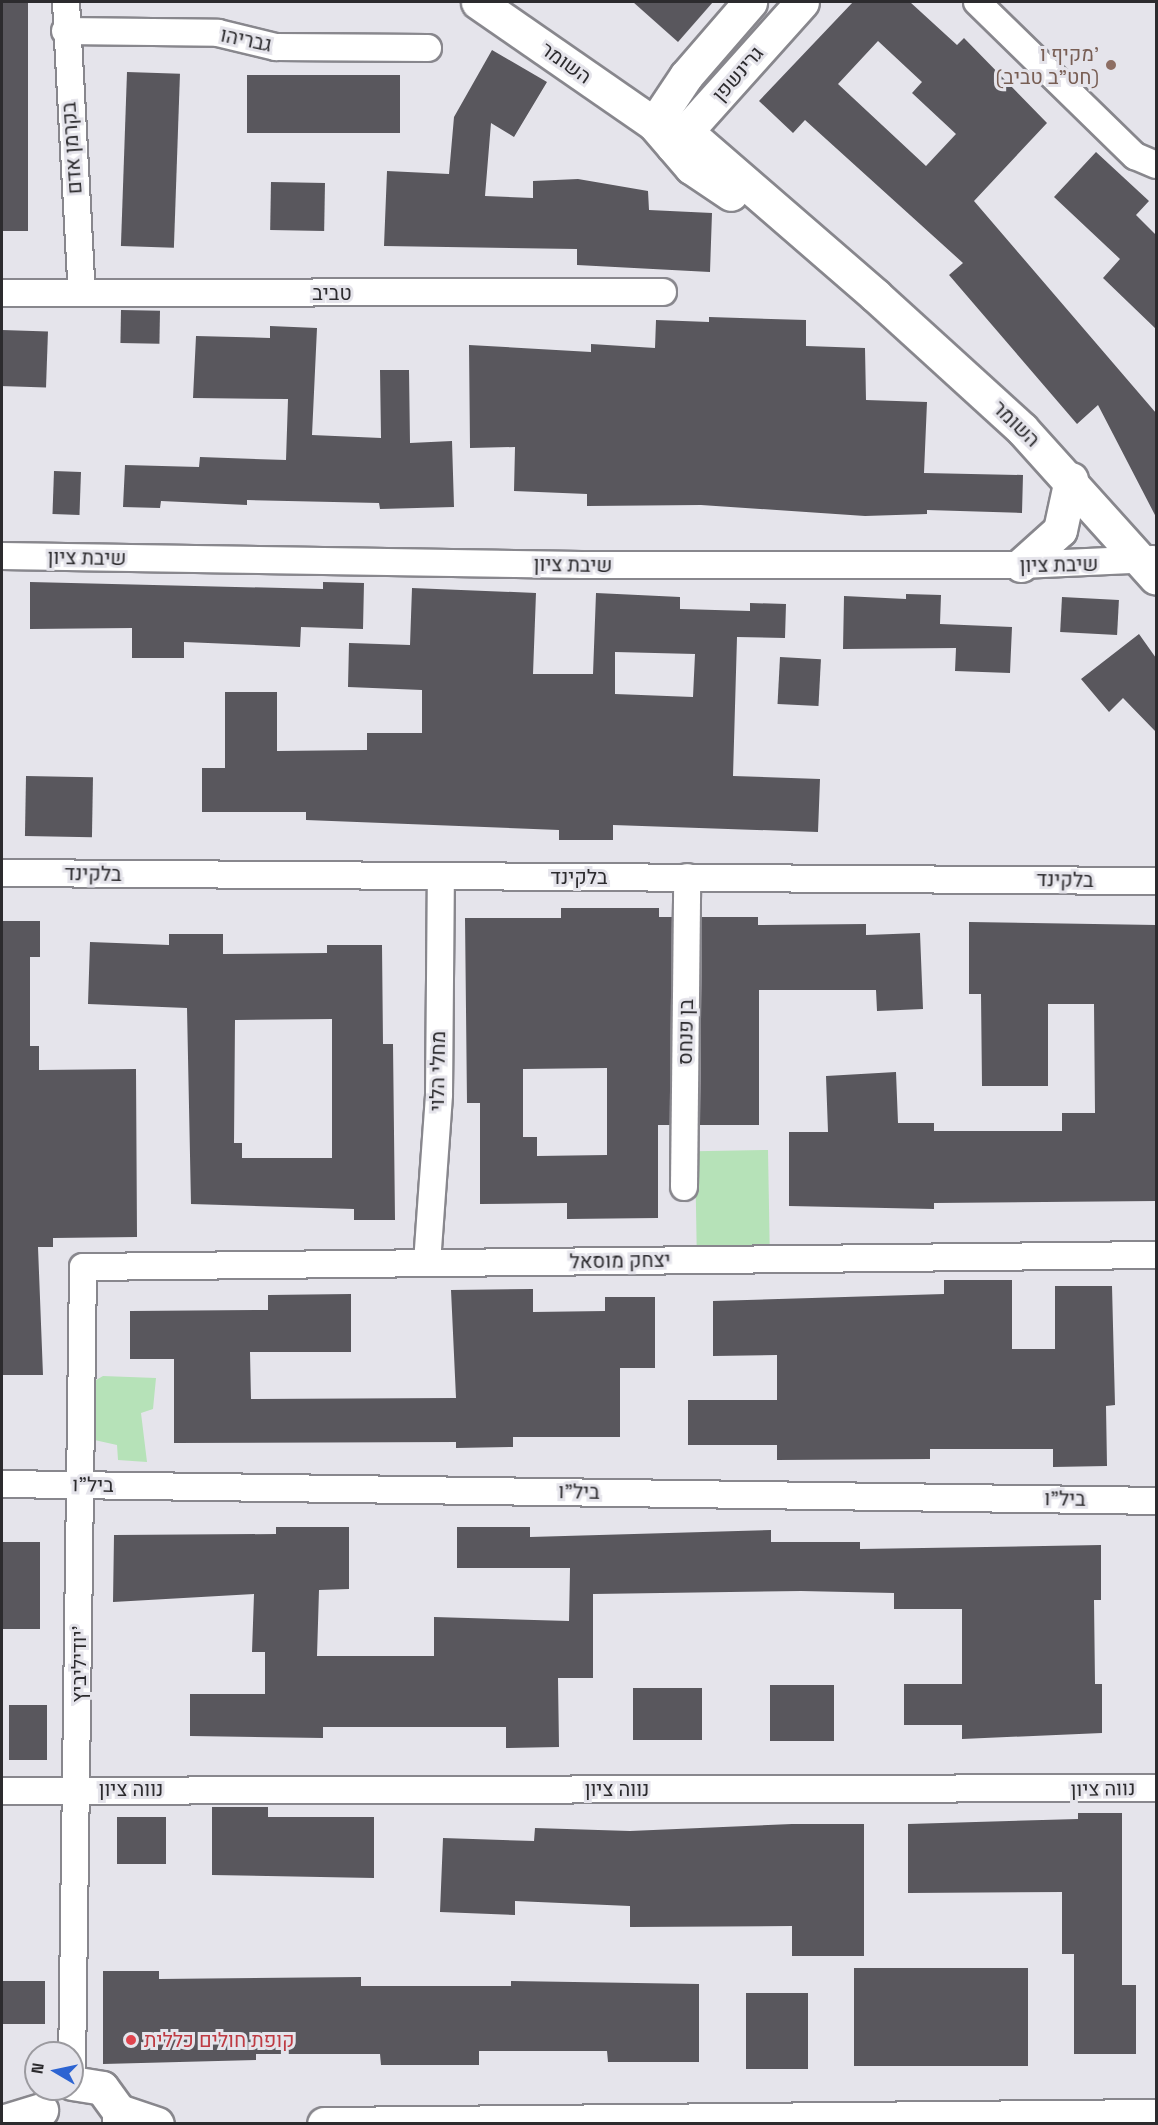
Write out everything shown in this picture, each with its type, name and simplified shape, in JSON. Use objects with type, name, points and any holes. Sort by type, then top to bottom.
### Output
[{"type":"street","name":"בקרמן אדם","points":[[66,2],[64,31],[82,293]]},
{"type":"street","name":"השומר","points":[[478,2],[672,134],[691,167],[876,296],[1071,479],[1152,566]]},
{"type":"street","name":"גרינשפן","points":[[672,134],[686,76],[750,2]]},
{"type":"street","name":"גרינשפן","points":[[672,134],[802,2]]},
{"type":"street","points":[[977,2],[1135,156],[1156,165]]},
{"type":"street","name":"גבריהו","points":[[64,31],[218,33],[276,47],[428,48]]},
{"type":"street","name":"טביב","points":[[2,292],[663,292]]},
{"type":"street","points":[[1021,566],[1060,530],[1071,479]]},
{"type":"street","name":"שיבת ציון","points":[[2,556],[1152,566]]},
{"type":"street","name":"בלקינד","points":[[2,873],[441,878],[687,877],[1156,881]]},
{"type":"street","name":"בן פנחס","points":[[684,1187],[687,877]]},
{"type":"street","name":"מחלי הלוי","points":[[428,1263],[439,1094],[441,878]]},
{"type":"street","name":"יצחק מוסאל","points":[[82,1267],[1156,1255]]},
{"type":"street","name":"יודיליביץ'","points":[[78,2041],[82,1267]]},
{"type":"street","name":"ביל\"ו","points":[[2,1484],[1156,1501]]},
{"type":"street","name":"נווה ציון","points":[[2,1791],[78,1789],[1156,1788]]},
{"type":"street","points":[[84,2078],[112,2098],[119,2117],[157,2124]]},
{"type":"street","points":[[4,2123],[46,2108]]},
{"type":"street","points":[[324,2124],[1156,2115]]},
{"type":"green space","points":[[768,1150],[770,1247],[697,1248],[695,1151]]},
{"type":"green space","points":[[103,1376],[156,1378],[153,1409],[141,1413],[147,1462],[118,1460],[117,1445],[90,1439],[91,1383]]},
{"type":"building","points":[[2,2],[28,2],[28,231],[2,231]]},
{"type":"building","points":[[633,2],[713,2],[678,42]]},
{"type":"building","points":[[853,2],[910,2],[957,45],[964,38],[1047,123],[974,201],[1156,413],[1156,517],[1098,405],[1077,424],[949,275],[963,263],[805,120],[793,133],[759,101]],"holes":[[[878,41],[922,82],[912,93],[956,134],[926,166],[838,84]]]},
{"type":"building","points":[[492,50],[547,82],[514,137],[491,123],[485,196],[533,198],[533,181],[578,179],[648,191],[649,210],[712,213],[710,272],[577,265],[577,249],[384,246],[387,171],[449,174],[454,117]]},
{"type":"building","points":[[127,72],[180,74],[174,248],[121,246]]},
{"type":"building","points":[[247,75],[400,75],[400,133],[247,133]]},
{"type":"building","points":[[1096,152],[1149,201],[1136,215],[1156,235],[1156,329],[1103,278],[1120,259],[1054,197]]},
{"type":"building","points":[[271,182],[325,183],[324,231],[270,230]]},
{"type":"building","points":[[121,310],[160,311],[159,344],[120,343]]},
{"type":"building","points":[[709,317],[806,320],[806,346],[865,348],[866,400],[927,402],[924,473],[1023,475],[1022,513],[927,510],[927,514],[865,516],[701,505],[587,506],[587,494],[514,491],[515,447],[470,448],[469,345],[591,352],[591,344],[655,348],[656,320],[709,322]]},
{"type":"building","points":[[270,326],[317,328],[312,435],[381,438],[380,370],[409,370],[410,443],[452,441],[454,507],[380,509],[379,503],[247,500],[247,505],[161,501],[160,508],[123,507],[125,465],[199,467],[200,457],[286,460],[288,399],[193,398],[196,336],[270,338]]},
{"type":"building","points":[[2,330],[48,332],[46,388],[2,386]]},
{"type":"building","points":[[54,471],[81,472],[79,515],[52,514]]},
{"type":"building","points":[[30,582],[323,589],[323,582],[364,583],[363,629],[301,627],[300,647],[184,642],[184,658],[132,658],[132,628],[30,629]]},
{"type":"building","points":[[412,588],[536,593],[533,674],[593,674],[596,593],[680,597],[680,609],[750,611],[750,603],[786,604],[785,638],[737,637],[733,776],[820,779],[818,832],[613,825],[613,840],[559,840],[559,830],[306,820],[306,812],[202,812],[202,768],[225,768],[225,692],[277,692],[277,751],[367,750],[367,733],[422,733],[422,690],[348,687],[349,643],[410,645]],"holes":[[[615,652],[695,654],[693,697],[615,694]]]},
{"type":"building","points":[[906,594],[941,595],[940,624],[1012,627],[1010,673],[955,671],[956,648],[843,649],[844,596],[906,599]]},
{"type":"building","points":[[1062,597],[1119,600],[1117,635],[1060,632]]},
{"type":"building","points":[[1139,634],[1156,658],[1156,732],[1123,698],[1109,712],[1081,679]]},
{"type":"building","points":[[780,657],[821,659],[818,706],[778,704]]},
{"type":"building","points":[[26,776],[93,777],[92,837],[25,836]]},
{"type":"building","points":[[561,908],[659,908],[659,917],[672,917],[670,1125],[658,1125],[658,1218],[567,1219],[567,1203],[480,1204],[480,1103],[467,1103],[465,918],[561,918]],"holes":[[[607,1068],[607,1155],[537,1156],[537,1137],[523,1137],[523,1069]]]},
{"type":"building","points":[[702,917],[758,917],[758,925],[866,924],[866,935],[920,933],[923,1009],[877,1011],[876,990],[759,990],[759,1125],[700,1125]]},
{"type":"building","points":[[2,921],[40,921],[40,957],[30,957],[30,1046],[39,1046],[39,1070],[136,1069],[137,1237],[53,1238],[53,1247],[38,1247],[43,1375],[2,1375]]},
{"type":"building","points":[[969,922],[1156,925],[1156,1201],[934,1203],[934,1209],[789,1206],[789,1132],[828,1132],[826,1076],[896,1072],[898,1123],[934,1123],[934,1131],[1062,1131],[1062,1113],[1095,1113],[1094,1004],[1048,1004],[1048,1086],[982,1086],[981,994],[969,994]]},
{"type":"building","points":[[169,934],[223,934],[223,954],[327,953],[327,945],[382,945],[383,1044],[393,1044],[395,1220],[354,1220],[354,1209],[191,1204],[187,1008],[88,1004],[90,942],[169,945]],"holes":[[[332,1019],[332,1158],[242,1158],[242,1143],[234,1143],[235,1020]]]},
{"type":"building","points":[[944,1280],[1012,1280],[1012,1349],[1055,1349],[1055,1286],[1112,1286],[1115,1405],[1106,1406],[1107,1466],[1053,1467],[1053,1449],[930,1449],[930,1459],[777,1460],[777,1445],[688,1445],[688,1400],[777,1400],[777,1355],[713,1356],[713,1301],[944,1294]]},
{"type":"building","points":[[533,1289],[533,1312],[605,1311],[605,1297],[655,1297],[655,1368],[620,1368],[620,1437],[513,1437],[513,1447],[456,1448],[456,1442],[174,1443],[174,1359],[130,1359],[130,1311],[268,1310],[268,1295],[351,1294],[351,1352],[250,1352],[251,1399],[456,1398],[451,1290]]},
{"type":"building","points":[[276,1527],[349,1527],[349,1589],[319,1590],[317,1656],[434,1656],[434,1617],[569,1621],[570,1568],[457,1568],[457,1527],[530,1527],[530,1537],[771,1530],[771,1542],[860,1542],[860,1549],[1101,1545],[1101,1600],[1094,1600],[1095,1684],[1102,1684],[1102,1733],[962,1739],[962,1725],[904,1725],[904,1684],[962,1684],[962,1609],[894,1609],[894,1593],[801,1591],[593,1594],[593,1678],[558,1678],[559,1747],[506,1748],[506,1727],[323,1727],[323,1738],[190,1736],[190,1694],[265,1694],[265,1652],[252,1652],[254,1594],[113,1602],[114,1535],[276,1534]]},
{"type":"building","points":[[2,1542],[40,1542],[40,1629],[2,1629]]},
{"type":"building","points":[[770,1685],[834,1685],[834,1741],[770,1741]]},
{"type":"building","points":[[633,1688],[702,1688],[702,1740],[633,1740]]},
{"type":"building","points":[[9,1705],[47,1705],[47,1760],[9,1760]]},
{"type":"building","points":[[212,1807],[268,1807],[268,1817],[374,1817],[374,1878],[212,1875]]},
{"type":"building","points":[[1078,1813],[1122,1813],[1122,1985],[1136,1985],[1136,2054],[1074,2054],[1074,1954],[1062,1954],[1062,1892],[908,1893],[908,1824],[1078,1819]]},
{"type":"building","points":[[117,1817],[166,1817],[166,1864],[117,1864]]},
{"type":"building","points":[[792,1824],[864,1824],[864,1956],[792,1956],[792,1926],[630,1927],[630,1906],[515,1901],[515,1915],[440,1912],[443,1838],[534,1841],[535,1828],[630,1831]]},
{"type":"building","points":[[854,1968],[1028,1968],[1028,2066],[854,2066]]},
{"type":"building","points":[[103,1971],[159,1971],[159,1979],[361,1977],[361,1986],[511,1986],[511,1981],[699,1984],[699,2062],[608,2062],[607,2051],[479,2051],[479,2065],[381,2065],[380,2054],[256,2054],[256,2060],[103,2064]]},
{"type":"building","points":[[2,1981],[45,1981],[45,2024],[2,2024]]},
{"type":"building","points":[[746,1993],[808,1993],[808,2069],[746,2069]]},
{"type":"place","name":"מקיף ו' (חט\"ב טביב)","points":[[1111,65]]},
{"type":"place","name":"קופת חולים כללית","points":[[131,2040]]}]
